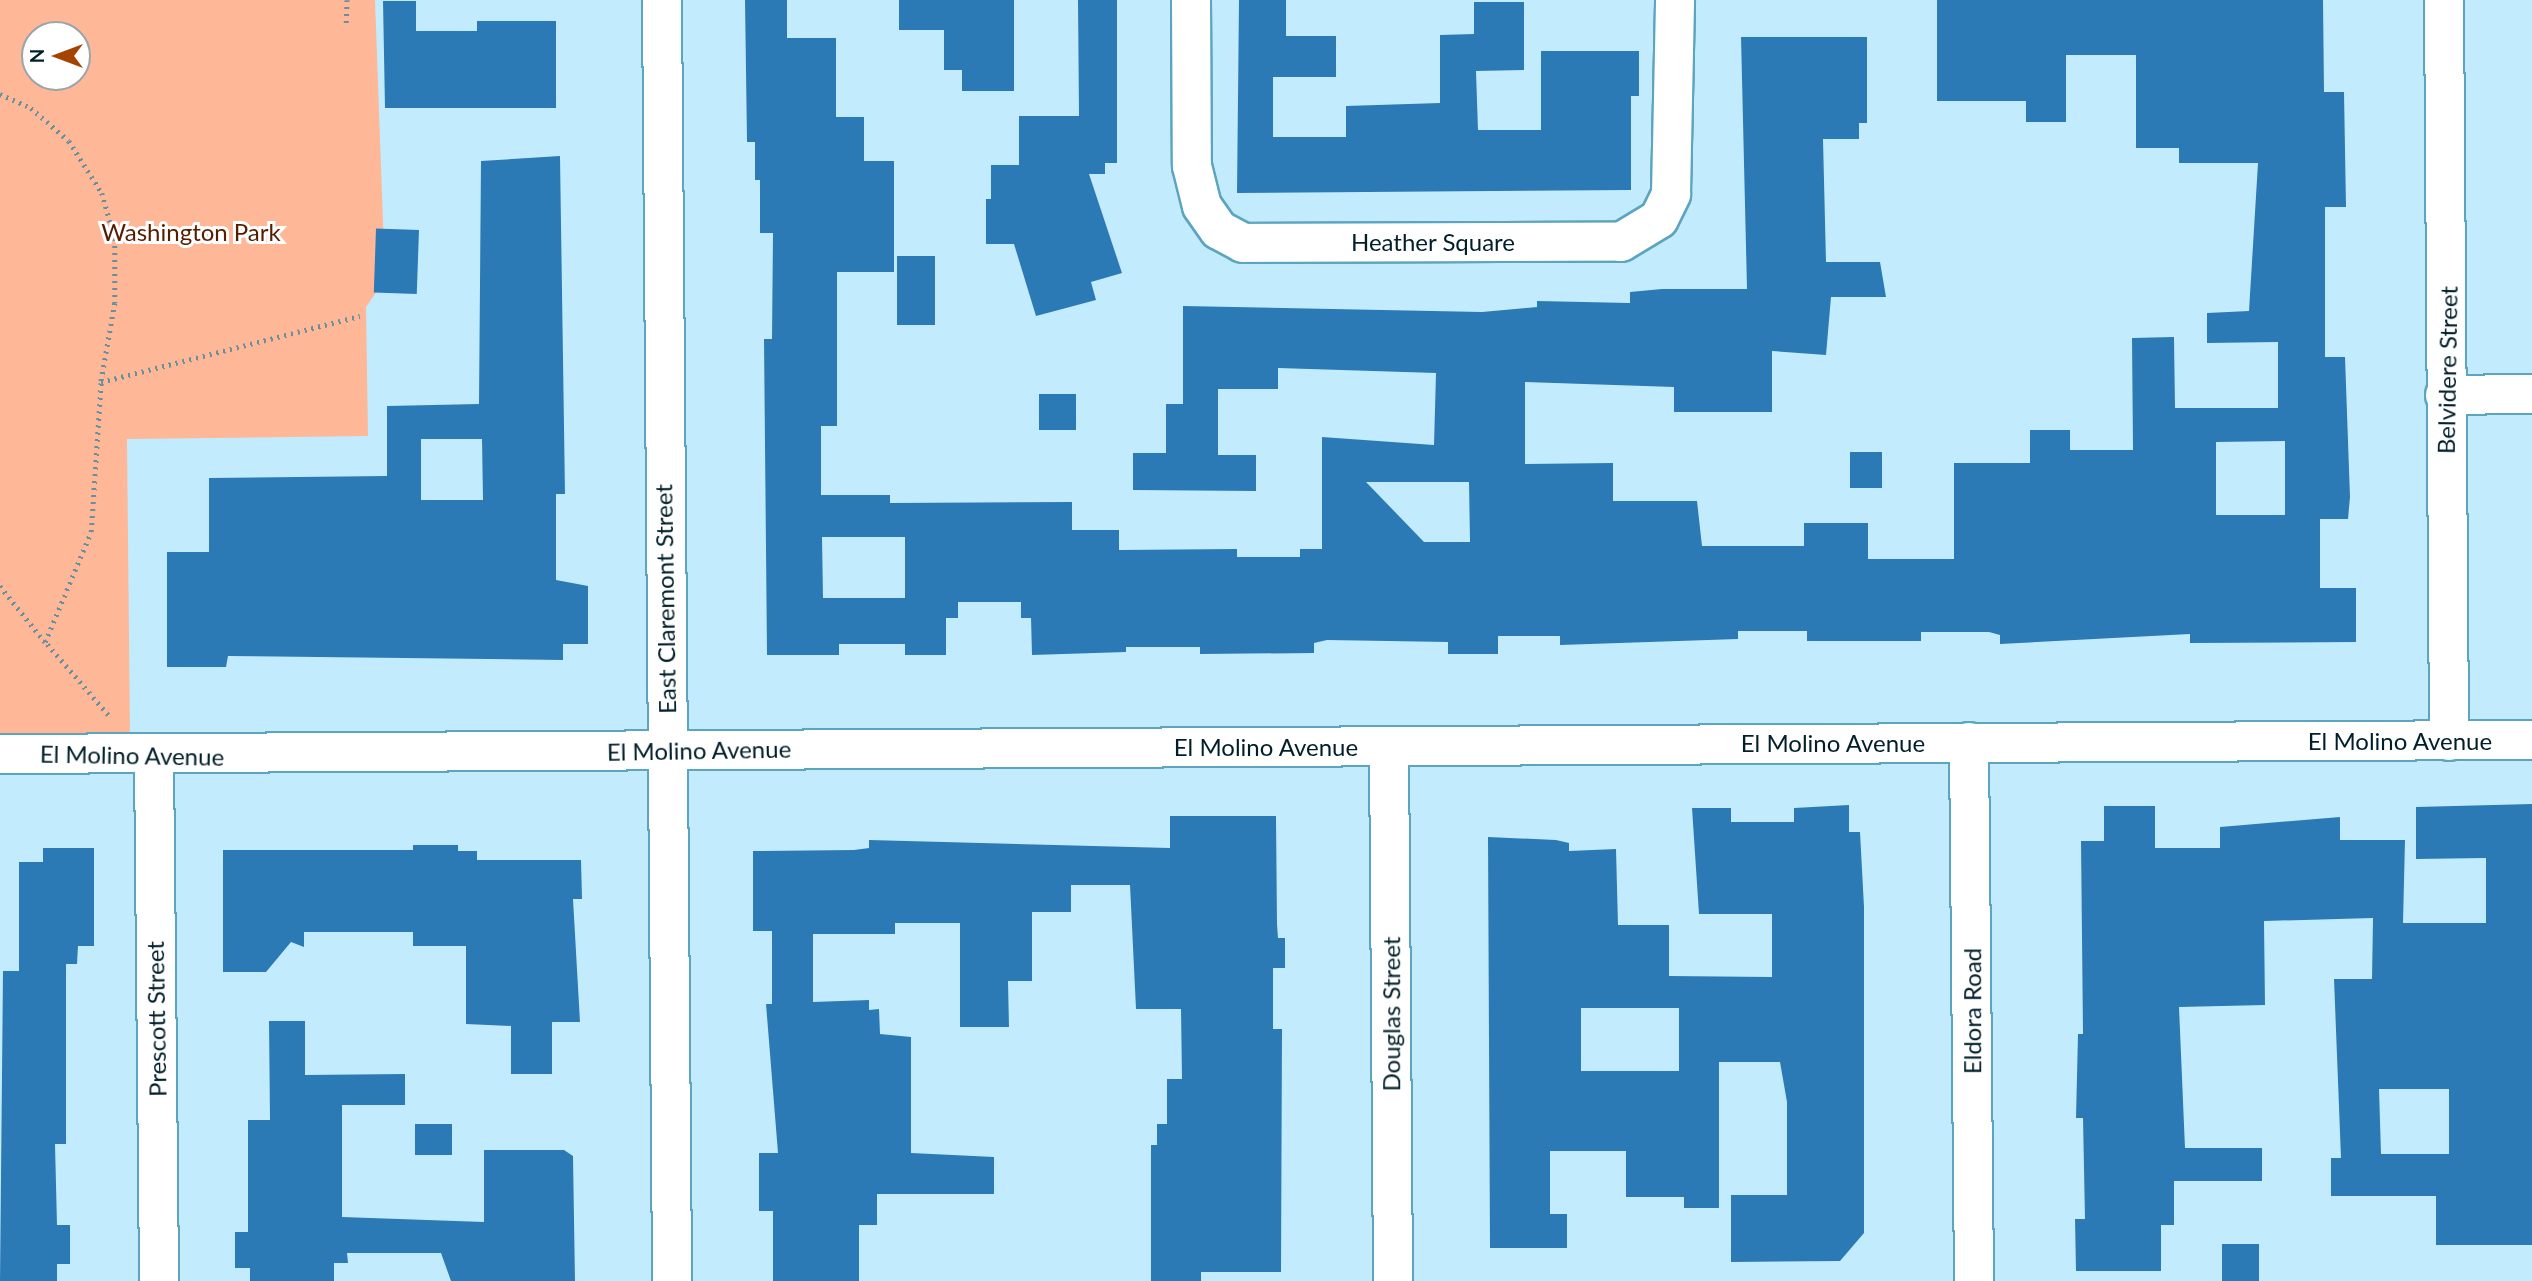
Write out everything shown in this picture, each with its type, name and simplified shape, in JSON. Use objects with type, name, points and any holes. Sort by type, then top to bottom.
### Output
[{"type":"street","name":"East Claremont Street","points":[[662,0],[672,1281]]},
{"type":"street","name":"Heather Square","points":[[1191,0],[1192,166],[1202,206],[1219,230],[1242,243],[1283,243],[1621,242],[1659,219],[1675,164],[1675,0]]},
{"type":"street","name":"Belvidere Street","points":[[2444,0],[2449,741]]},
{"type":"street","points":[[2445,395],[2532,394]]},
{"type":"street","name":"El Molino Avenue","points":[[0,754],[155,757],[667,750],[2532,740]]},
{"type":"street","name":"Eldora Road","points":[[1969,742],[1974,1281]]},
{"type":"street","name":"Douglas Street","points":[[1389,746],[1393,1281]]},
{"type":"street","name":"Prescott Street","points":[[155,757],[159,1281]]},
{"type":"path","points":[[346,23],[347,0]]},
{"type":"path","points":[[0,94],[30,108],[69,141],[102,193],[115,239],[115,303],[101,382],[90,531],[45,642]]},
{"type":"path","points":[[101,382],[360,316]]},
{"type":"path","points":[[0,586],[112,719]]},
{"type":"green space","name":"Washington Park","points":[[0,0],[375,0],[385,279],[366,307],[368,436],[127,439],[130,737],[0,737]]},
{"type":"building","points":[[745,0],[787,0],[787,38],[836,38],[836,117],[864,117],[864,161],[894,161],[894,272],[837,272],[837,426],[821,426],[821,495],[890,495],[890,503],[1072,502],[1072,530],[1119,530],[1119,550],[1237,549],[1237,557],[1300,557],[1300,549],[1322,549],[1322,437],[1434,445],[1436,373],[1278,368],[1278,389],[1218,389],[1218,455],[1256,455],[1256,491],[1133,490],[1133,453],[1166,453],[1166,404],[1183,404],[1183,306],[1482,312],[1537,307],[1537,301],[1630,303],[1630,292],[1662,289],[1747,289],[1741,37],[1867,37],[1867,123],[1859,123],[1859,139],[1823,139],[1826,262],[1880,262],[1886,297],[1831,297],[1826,355],[1772,351],[1772,412],[1674,412],[1674,387],[1525,382],[1525,464],[1613,463],[1613,501],[1697,501],[1702,546],[1804,546],[1804,523],[1868,523],[1868,559],[1954,559],[1954,463],[2030,463],[2030,430],[2070,430],[2070,450],[2133,450],[2132,338],[2174,337],[2175,408],[2278,408],[2278,342],[2207,343],[2207,313],[2249,311],[2258,163],[2179,163],[2179,148],[2136,148],[2136,55],[2066,55],[2066,122],[2026,122],[2026,101],[1937,101],[1937,0],[2323,0],[2324,92],[2344,92],[2346,207],[2325,207],[2325,357],[2345,357],[2350,497],[2348,519],[2320,519],[2320,588],[2356,588],[2356,642],[2190,643],[2190,634],[2000,644],[2000,635],[1989,632],[1921,632],[1921,641],[1807,641],[1807,631],[1738,631],[1738,639],[1560,645],[1560,636],[1498,636],[1498,654],[1448,654],[1448,642],[1327,640],[1314,643],[1314,653],[1200,654],[1200,647],[1126,647],[1126,652],[1032,655],[1031,618],[1021,618],[1021,602],[958,602],[958,618],[946,618],[946,655],[905,655],[905,644],[839,644],[839,655],[767,655],[764,339],[772,339],[773,233],[760,233],[760,180],[755,180],[755,142],[747,142]],"holes":[[[2285,441],[2285,515],[2216,515],[2216,442]],[[1366,482],[1469,482],[1470,542],[1424,542]],[[822,537],[905,537],[905,598],[823,598]]]},
{"type":"building","points":[[899,0],[1014,0],[1014,91],[962,91],[962,70],[944,70],[944,30],[899,30]]},
{"type":"building","points":[[1078,0],[1117,0],[1117,163],[1105,163],[1105,174],[1089,174],[1122,273],[1091,282],[1096,300],[1036,316],[1014,244],[986,244],[986,199],[991,199],[991,165],[1019,165],[1019,116],[1079,116]]},
{"type":"building","points":[[1239,0],[1286,0],[1286,36],[1336,36],[1336,77],[1273,77],[1273,137],[1346,137],[1346,106],[1440,103],[1440,35],[1474,34],[1474,2],[1524,2],[1524,70],[1476,71],[1478,130],[1541,130],[1541,51],[1639,51],[1639,96],[1631,96],[1631,190],[1237,193]]},
{"type":"building","points":[[383,1],[416,1],[416,31],[477,31],[477,21],[556,21],[556,108],[385,108]]},
{"type":"building","points":[[560,156],[565,494],[556,494],[556,580],[588,586],[588,644],[563,644],[563,660],[228,656],[226,667],[167,667],[167,552],[209,552],[209,478],[387,476],[387,406],[479,404],[481,161]],"holes":[[[421,439],[482,439],[483,500],[421,500]]]},
{"type":"building","points":[[376,228],[419,230],[417,294],[374,292]]},
{"type":"building","points":[[897,256],[935,256],[935,325],[897,325]]},
{"type":"building","points":[[1039,394],[1076,394],[1076,430],[1039,430]]},
{"type":"building","points":[[1850,452],[1882,452],[1882,488],[1850,488]]},
{"type":"building","points":[[2532,804],[2532,1245],[2436,1245],[2436,1196],[2331,1196],[2331,1158],[2341,1158],[2334,979],[2372,979],[2373,918],[2264,921],[2265,1005],[2179,1007],[2185,1148],[2262,1148],[2262,1181],[2174,1181],[2174,1225],[2161,1225],[2161,1271],[2076,1271],[2075,1219],[2085,1219],[2083,1118],[2076,1118],[2078,1034],[2083,1034],[2081,841],[2104,841],[2104,806],[2155,806],[2155,848],[2220,848],[2220,827],[2340,817],[2340,840],[2405,840],[2403,923],[2486,923],[2486,858],[2416,859],[2416,807]],"holes":[[[2379,1089],[2449,1089],[2449,1154],[2381,1154]]]},
{"type":"building","points":[[1849,805],[1849,832],[1860,832],[1864,907],[1864,1233],[1840,1261],[1731,1262],[1731,1195],[1787,1195],[1787,1102],[1780,1062],[1719,1062],[1719,1208],[1684,1208],[1684,1197],[1626,1197],[1626,1151],[1550,1151],[1550,1214],[1567,1214],[1567,1248],[1490,1248],[1488,837],[1556,840],[1569,843],[1569,851],[1616,849],[1618,925],[1669,925],[1669,976],[1772,977],[1772,914],[1699,914],[1692,808],[1731,808],[1731,822],[1794,822],[1794,808]],"holes":[[[1581,1008],[1679,1008],[1679,1071],[1581,1071]]]},
{"type":"building","points":[[1170,816],[1276,816],[1278,938],[1285,938],[1285,968],[1273,968],[1273,1029],[1282,1029],[1281,1272],[1201,1272],[1201,1281],[1151,1281],[1151,1145],[1157,1145],[1157,1124],[1167,1124],[1167,1079],[1182,1079],[1181,1009],[1136,1009],[1130,885],[1071,885],[1071,912],[1032,912],[1032,981],[1008,981],[1009,1027],[960,1027],[960,923],[895,923],[895,934],[813,934],[813,1002],[869,1000],[869,1010],[879,1009],[880,1034],[911,1037],[911,1153],[994,1157],[994,1194],[877,1194],[877,1225],[859,1225],[859,1281],[773,1281],[773,1211],[759,1211],[759,1153],[778,1153],[766,1004],[772,1004],[772,931],[753,931],[753,851],[854,850],[869,848],[869,840],[1170,848]]},
{"type":"building","points":[[413,845],[458,845],[458,851],[477,851],[477,860],[581,860],[582,899],[573,899],[580,1022],[552,1022],[552,1074],[511,1074],[511,1026],[466,1024],[466,946],[413,946],[413,932],[304,932],[304,947],[291,942],[266,972],[223,972],[223,850],[413,850]]},
{"type":"building","points":[[43,848],[94,848],[94,946],[78,946],[77,964],[66,964],[66,1144],[55,1144],[57,1225],[70,1225],[70,1264],[57,1264],[57,1281],[0,1281],[3,971],[19,971],[19,862],[43,862]]},
{"type":"building","points":[[269,1021],[305,1021],[305,1075],[405,1074],[405,1105],[342,1105],[342,1217],[484,1222],[484,1150],[564,1150],[573,1156],[575,1281],[451,1281],[441,1253],[347,1253],[348,1263],[334,1263],[334,1281],[250,1281],[250,1268],[235,1268],[235,1232],[248,1232],[248,1120],[270,1120]]},
{"type":"building","points":[[415,1124],[452,1124],[452,1155],[415,1155]]},
{"type":"building","points":[[2222,1244],[2259,1244],[2259,1281],[2222,1281]]}]
